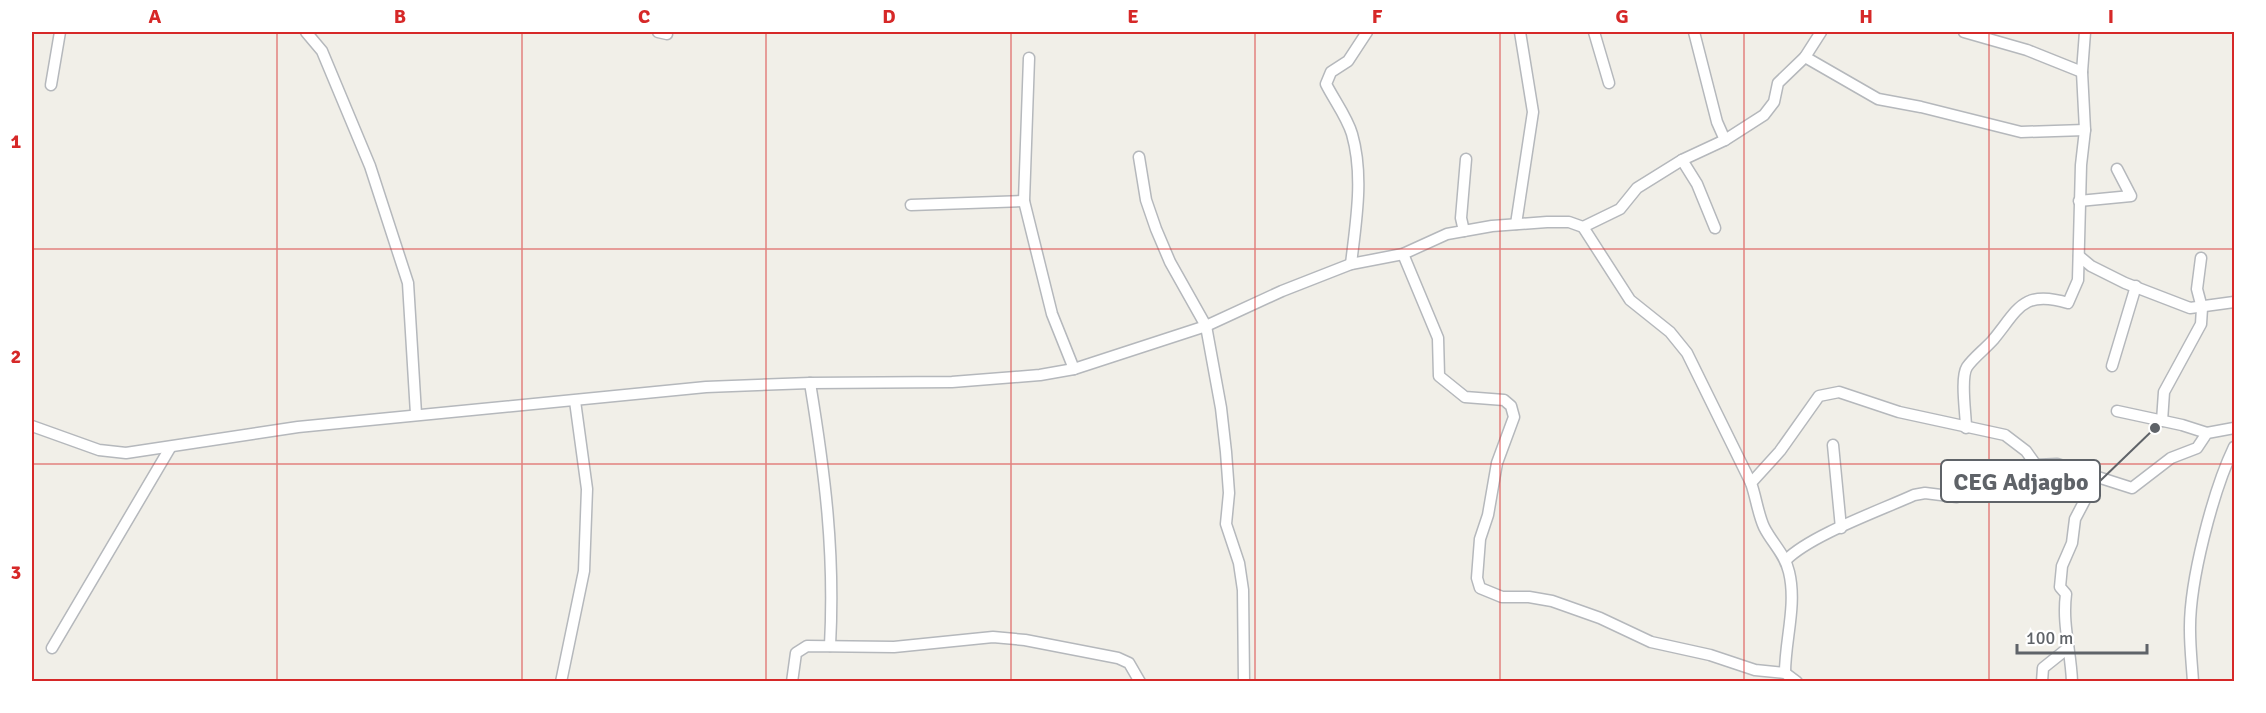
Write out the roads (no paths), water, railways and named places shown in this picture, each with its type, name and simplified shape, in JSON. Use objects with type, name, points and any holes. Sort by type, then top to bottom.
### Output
[{"type":"street","points":[[51,85],[60,32]]},
{"type":"street","points":[[306,32],[322,51],[370,166],[408,283],[416,414]]},
{"type":"street","points":[[1351,264],[1359,195],[1357,160],[1352,132],[1326,84],[1331,72],[1348,61],[1367,32]]},
{"type":"street","points":[[1516,224],[1533,111],[1520,32]]},
{"type":"street","points":[[1594,32],[1609,83]]},
{"type":"street","points":[[1694,32],[1725,140]]},
{"type":"street","points":[[1583,227],[1620,208],[1636,188],[1682,160],[1725,140],[1764,115],[1774,102],[1778,83],[1805,57],[1821,32]]},
{"type":"street","points":[[1964,32],[2027,50],[2082,72]]},
{"type":"street","points":[[1966,428],[1967,368],[2003,328],[2017,307],[2030,300],[2050,299],[2068,303],[2078,280],[2079,201],[2085,130],[2082,72],[2085,32]]},
{"type":"street","points":[[1029,57],[1024,201],[1052,315],[1074,369]]},
{"type":"street","points":[[1805,57],[1878,99],[2021,132],[2085,130]]},
{"type":"street","points":[[1139,157],[1146,200],[1156,229],[1170,262],[1206,327],[1221,408],[1226,452],[1227,524],[1239,563],[1244,590],[1244,681]]},
{"type":"street","points":[[1464,231],[1461,218],[1466,159]]},
{"type":"street","points":[[1682,160],[1697,184],[1715,228]]},
{"type":"street","points":[[2079,201],[2132,196],[2117,169]]},
{"type":"street","points":[[910,205],[1024,201]]},
{"type":"street","points":[[32,426],[99,450],[126,453],[297,427],[706,387],[982,380],[1074,369],[1206,327],[1282,291],[1351,264],[1403,254],[1447,234],[1516,224],[1569,222],[1583,227],[1630,300],[1670,332],[1687,353],[1751,483],[1765,528],[1786,560],[1792,599],[1784,660],[1785,673]]},
{"type":"street","points":[[1403,254],[1438,338],[1439,376],[1465,397],[1504,400],[1511,406],[1514,417],[1497,463],[1488,515],[1480,539],[1477,578],[1480,588],[1502,597],[1529,597],[1552,601],[1600,618],[1651,642],[1710,655],[1755,670],[1785,673],[1797,681]]},
{"type":"street","points":[[2079,256],[2091,266],[2190,308],[2235,302]]},
{"type":"street","points":[[2162,421],[2164,392],[2201,324],[2202,308],[2198,289],[2201,258]]},
{"type":"street","points":[[2112,366],[2136,286]]},
{"type":"street","points":[[810,383],[826,480],[831,528],[833,590],[830,646]]},
{"type":"street","points":[[1751,483],[1780,451],[1810,405],[1827,392],[1839,392],[1899,412],[2005,435],[2026,452],[2036,465]]},
{"type":"street","points":[[561,681],[584,571],[587,489],[575,401]]},
{"type":"street","points":[[2117,411],[2207,434],[2235,428]]},
{"type":"street","points":[[1786,560],[1794,552],[1841,528],[1914,495],[1924,493],[1957,497],[2036,465],[2057,464],[2132,489],[2171,458],[2197,448],[2207,434]]},
{"type":"street","points":[[1833,445],[1841,528]]},
{"type":"street","points":[[2193,681],[2190,629],[2193,591],[2206,526],[2235,447]]},
{"type":"street","points":[[52,648],[170,448]]},
{"type":"street","points":[[2072,681],[2063,617],[2066,594],[2060,587],[2062,566],[2072,543],[2075,519],[2096,478]]},
{"type":"street","points":[[792,681],[796,653],[800,648],[894,647],[993,637],[1025,640],[1118,658],[1129,663],[1140,681]]},
{"type":"street","points":[[2042,681],[2043,668],[2068,648]]},
{"type":"place","name":"CEG Adjagbo","points":[[2155,428]]}]
